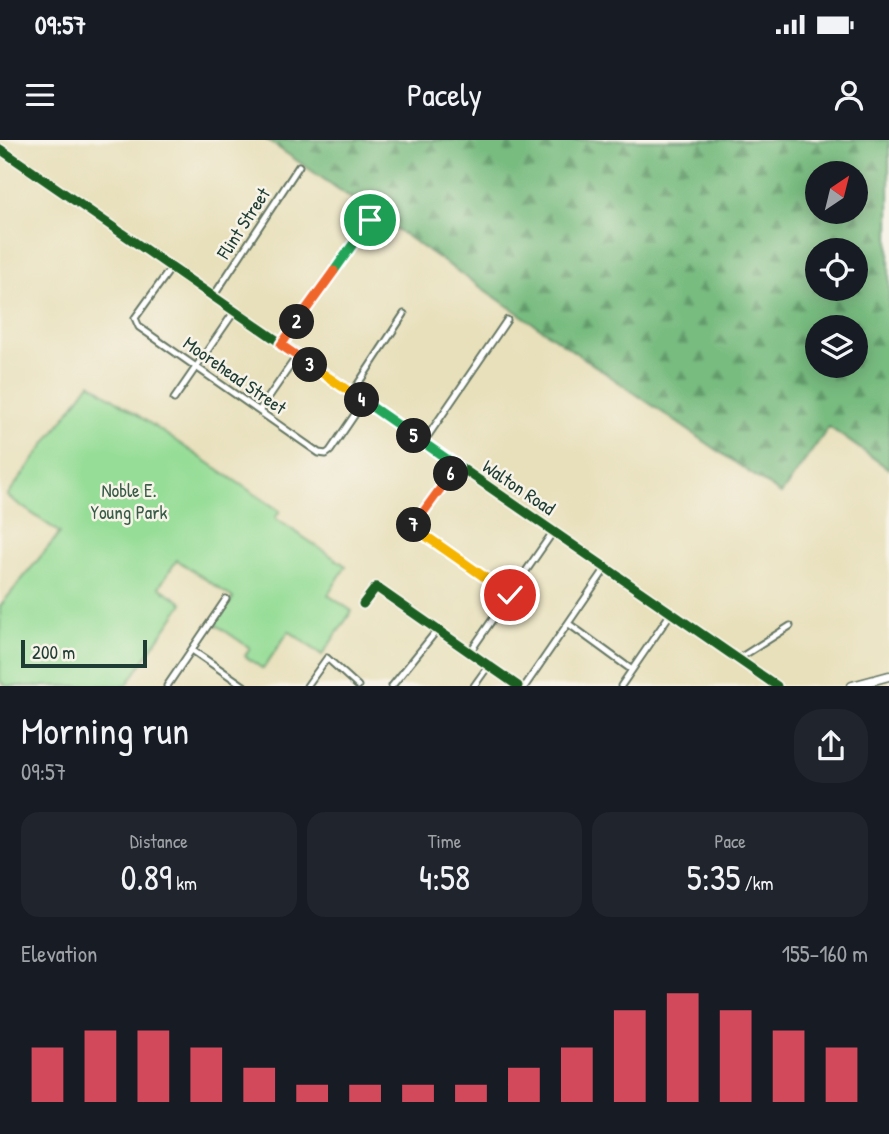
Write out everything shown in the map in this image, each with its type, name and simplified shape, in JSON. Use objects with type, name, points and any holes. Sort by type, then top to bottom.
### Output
[{"type":"main road","points":[[852,686],[889,676]]},
{"type":"street","name":"Walton Road","points":[[0,149],[777,686]]},
{"type":"street","name":"Flint Street","points":[[213,297],[299,166]]},
{"type":"street","points":[[281,345],[370,220]]},
{"type":"street","name":"Moorehead Street","points":[[171,268],[138,313],[135,322],[319,453],[326,454],[330,451],[364,401]]},
{"type":"street","points":[[174,399],[234,312]]},
{"type":"street","points":[[352,393],[404,314]]},
{"type":"street","points":[[423,443],[507,320]]},
{"type":"street","points":[[259,411],[297,356]]},
{"type":"street","points":[[457,466],[413,527],[510,595]]},
{"type":"street","points":[[470,652],[553,532]]},
{"type":"street","points":[[525,686],[606,568]]},
{"type":"street","points":[[363,604],[376,587],[518,686]]},
{"type":"street","points":[[167,686],[226,599]]},
{"type":"street","points":[[621,686],[671,612]]},
{"type":"street","points":[[569,624],[632,670]]},
{"type":"street","points":[[738,659],[790,626]]},
{"type":"street","points":[[392,686],[438,629]]},
{"type":"street","points":[[192,650],[244,686]]},
{"type":"street","points":[[307,686],[327,658],[358,686]]},
{"type":"street","points":[[474,686],[489,665]]},
{"type":"green space","points":[[267,140],[889,140],[889,469],[829,427],[781,494]]},
{"type":"green space","name":"Noble E. Young Park","points":[[90,383],[280,511],[275,518],[346,566],[328,595],[352,611],[322,655],[289,631],[263,669],[245,656],[250,648],[215,624],[233,598],[177,560],[159,587],[183,603],[126,686],[7,686],[0,681],[0,606],[60,533],[7,496]]},
{"type":"cycle path","points":[[0,149],[777,686]]},
{"type":"cycle path","points":[[363,604],[376,587],[518,686]]},
{"type":"route","points":[[370,220],[281,345],[457,466],[413,527],[510,595]]}]
